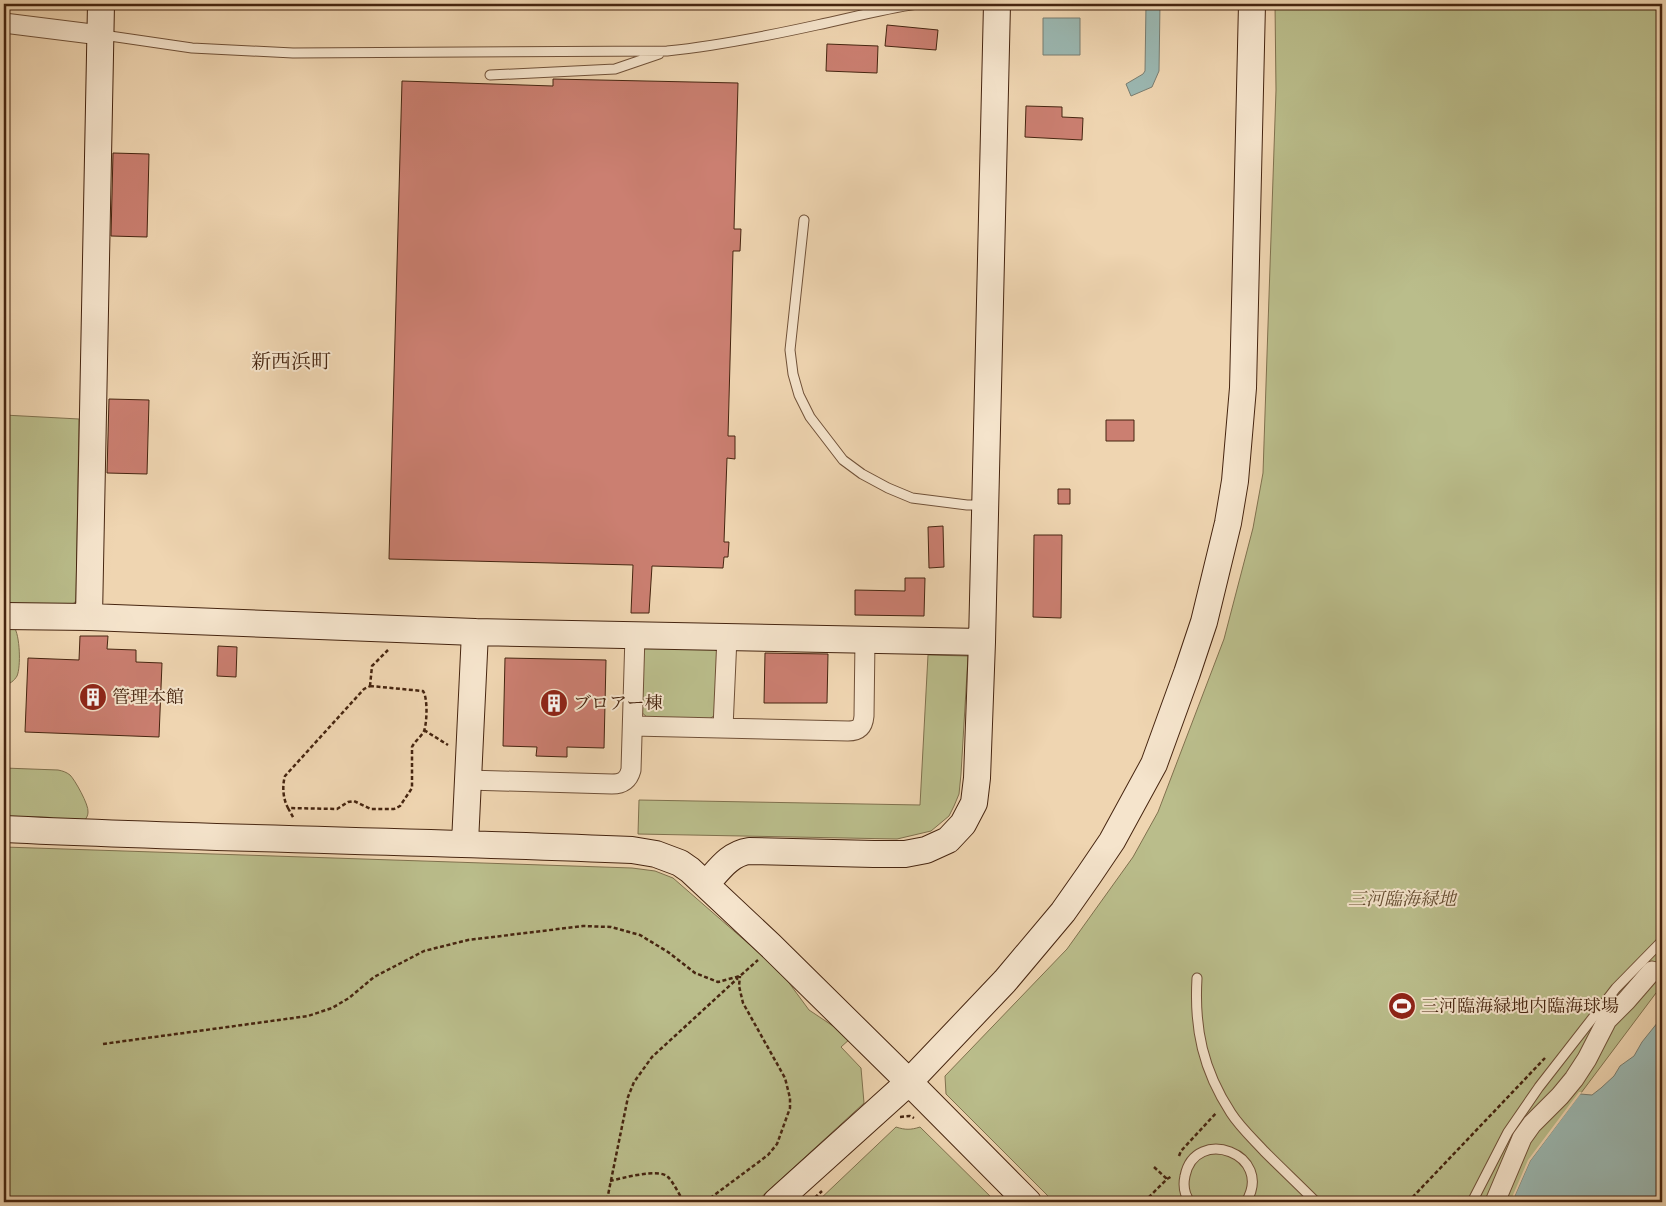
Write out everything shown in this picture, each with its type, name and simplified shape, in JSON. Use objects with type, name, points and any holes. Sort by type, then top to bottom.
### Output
[{"type":"street","points":[[89,617],[101,4]]},
{"type":"street","points":[[706,884],[730,858],[740,852],[905,854],[926,850],[948,840],[964,824],[974,804],[976,792],[986,505],[997,4]]},
{"type":"street","points":[[776,1202],[909,1082],[1005,982],[1063,912],[1112,841],[1154,764],[1204,622],[1228,523],[1234,489],[1243,388],[1252,4]]},
{"type":"street","points":[[4,23],[100,35]]},
{"type":"street","points":[[4,616],[89,617],[475,632],[982,642]]},
{"type":"street","points":[[465,843],[475,632]]},
{"type":"street","points":[[469,769],[612,784],[622,783],[629,776],[631,770],[635,635]]},
{"type":"street","points":[[723,728],[727,637]]},
{"type":"street","points":[[633,726],[858,730],[864,722],[865,640]]},
{"type":"street","points":[[4,829],[86,833],[465,843],[645,851],[656,854],[680,863],[706,884],[909,1082],[1028,1202]]},
{"type":"street","points":[[1495,1202],[1522,1138],[1532,1124],[1574,1079],[1587,1059],[1607,1020],[1626,1002],[1652,971]]},
{"type":"lane","points":[[100,35],[192,48],[294,53],[667,51],[714,46],[884,9],[917,4]]},
{"type":"lane","points":[[490,75],[615,69],[667,51]]},
{"type":"lane","points":[[804,220],[790,350],[793,374],[799,396],[810,417],[843,460],[862,474],[888,488],[912,498],[967,505],[986,505]]},
{"type":"lane","points":[[1472,1202],[1508,1132],[1539,1087],[1616,988],[1662,941]]},
{"type":"lane","points":[[1197,978],[1196,1007],[1200,1039],[1206,1064],[1217,1089],[1232,1115],[1316,1202]]},
{"type":"lane","points":[[1190,1202],[1184,1183],[1188,1167],[1193,1159],[1201,1153],[1219,1149],[1228,1150],[1236,1154],[1248,1166],[1252,1183],[1246,1202]]},
{"type":"path","points":[[370,686],[372,666],[390,648]]},
{"type":"path","points":[[370,686],[423,691],[426,695],[426,725],[424,730],[412,747],[412,788],[400,806],[394,809],[371,809],[354,801],[348,802],[337,809],[288,808],[285,801],[283,780],[285,776],[364,689],[370,686]]},
{"type":"path","points":[[424,730],[469,769]]},
{"type":"path","points":[[103,1044],[308,1016],[332,1008],[349,998],[374,977],[424,951],[468,940],[582,926],[611,928],[640,935],[655,943],[695,973],[718,982],[740,976]]},
{"type":"path","points":[[607,1200],[628,1097],[634,1082],[652,1057],[771,946]]},
{"type":"path","points":[[705,1202],[768,1155],[777,1144],[790,1108],[789,1090],[781,1068],[743,1003],[739,986],[740,976]]},
{"type":"path","points":[[1408,1202],[1546,1057]]},
{"type":"path","points":[[898,1118],[910,1116],[916,1119]]},
{"type":"path","points":[[1154,1167],[1166,1179]]},
{"type":"path","points":[[610,1181],[633,1175],[662,1173],[667,1176],[683,1202]]},
{"type":"path","points":[[1144,1202],[1166,1179],[1172,1176]]},
{"type":"path","points":[[810,1202],[823,1189]]},
{"type":"path","points":[[1267,1202],[1270,1199]]},
{"type":"green space","name":"三河臨海緑地","points":[[1275,4],[1662,4],[1662,985],[1530,1161],[1512,1202],[1054,1202],[946,1094],[945,1076],[1067,949],[1133,857],[1158,812],[1224,639],[1253,528],[1263,473],[1276,90]]},
{"type":"green space","points":[[4,415],[79,419],[76,601],[66,610],[4,608]]},
{"type":"green space","points":[[4,623],[14,627],[16,631],[19,644],[19,659],[17,676],[12,682],[4,685]]},
{"type":"green space","points":[[650,645],[710,646],[720,654],[719,712],[708,720],[648,718],[639,710],[640,652]]},
{"type":"green space","points":[[928,655],[968,656],[959,794],[949,816],[931,831],[897,839],[638,834],[639,800],[920,805]]},
{"type":"green space","points":[[4,768],[58,770],[69,774],[78,787],[88,809],[86,819],[4,820]]},
{"type":"green space","points":[[4,847],[632,868],[655,871],[673,878],[781,972],[809,1010],[851,1038],[841,1047],[861,1068],[864,1103],[756,1202],[4,1202]]},
{"type":"green space","points":[[896,1127],[914,1129],[920,1127],[996,1202],[817,1202]]},
{"type":"water","points":[[1146,4],[1160,4],[1159,71],[1152,87],[1131,96],[1126,84],[1145,71]]},
{"type":"water","points":[[1043,18],[1080,18],[1080,55],[1043,55]]},
{"type":"water","points":[[1662,1017],[1662,1202],[1512,1202],[1530,1161],[1580,1094],[1592,1095],[1614,1076],[1620,1066],[1634,1056],[1642,1042]]},
{"type":"pier","points":[[1579,1092],[1582,1092],[1530,1161],[1512,1202],[1510,1202],[1528,1160]]},
{"type":"building","points":[[887,25],[938,30],[936,50],[885,46]]},
{"type":"building","points":[[827,44],[878,46],[877,73],[826,71]]},
{"type":"building","points":[[553,79],[738,83],[734,229],[741,229],[740,251],[733,251],[728,436],[735,436],[735,459],[727,458],[724,542],[729,542],[728,557],[724,557],[723,568],[652,566],[649,613],[631,613],[633,565],[389,559],[402,81],[553,86]]},
{"type":"building","points":[[1026,106],[1062,107],[1062,117],[1083,118],[1082,140],[1025,137]]},
{"type":"building","points":[[113,153],[149,154],[147,237],[111,236]]},
{"type":"building","points":[[109,399],[149,400],[147,474],[107,473]]},
{"type":"building","points":[[1106,420],[1134,420],[1134,441],[1106,441]]},
{"type":"building","points":[[1058,489],[1070,489],[1070,504],[1058,504]]},
{"type":"building","points":[[943,526],[944,567],[929,568],[928,527]]},
{"type":"building","points":[[1034,535],[1062,535],[1061,618],[1033,617]]},
{"type":"building","points":[[905,578],[925,578],[924,616],[855,615],[855,590],[905,591]]},
{"type":"building","name":"管理本館","points":[[80,636],[108,636],[107,649],[136,650],[136,662],[162,663],[159,737],[25,732],[28,658],[79,660]]},
{"type":"building","points":[[218,646],[237,647],[236,677],[217,676]]},
{"type":"building","points":[[765,653],[828,654],[827,703],[764,703]]},
{"type":"building","name":"ブロアー棟","points":[[505,658],[606,660],[604,748],[567,747],[567,757],[536,756],[537,747],[503,746]]},
{"type":"place","name":"管理本館","points":[[93,697]]},
{"type":"place","name":"ブロアー棟","points":[[554,703]]},
{"type":"place","name":"三河臨海緑地内臨海球場","points":[[1402,1006]]},
{"type":"district","name":"新西浜町","points":[[291,361]]}]
